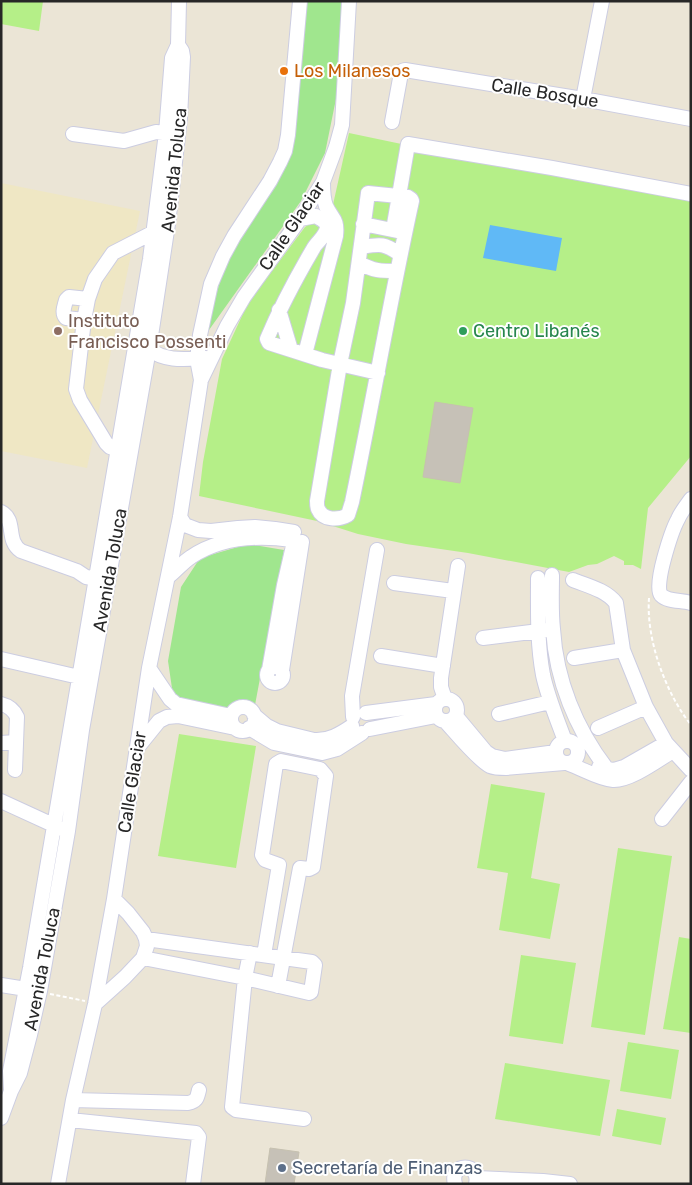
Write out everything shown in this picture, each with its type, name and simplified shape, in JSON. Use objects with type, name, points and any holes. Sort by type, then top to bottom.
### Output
[{"type":"street","name":"Avenida Toluca","points":[[33,990],[68,831],[103,574],[124,451],[154,232],[166,133],[172,58],[178,45],[179,1]]},
{"type":"street","name":"Calle Glaciar","points":[[202,380],[197,359],[200,334],[211,284],[234,236],[270,182],[285,151],[300,1]]},
{"type":"street","name":"Calle Glaciar","points":[[58,1184],[73,1100],[95,1004],[114,899],[138,747],[148,668],[180,517],[202,380],[227,326],[244,297],[300,219],[323,182],[342,125],[349,1]]},
{"type":"street","points":[[584,99],[602,1]]},
{"type":"street","name":"Avenida Toluca","points":[[124,451],[149,348],[171,206],[180,118],[183,57],[178,45]]},
{"type":"street","name":"Calle Bosque","points":[[392,122],[401,73],[405,70],[584,99],[691,119]]},
{"type":"street","points":[[73,134],[124,141],[156,132],[166,133]]},
{"type":"street","points":[[399,196],[408,144],[691,194]]},
{"type":"street","points":[[305,354],[336,236],[332,228],[324,221],[321,211],[323,182]]},
{"type":"street","points":[[368,193],[399,196],[408,197],[412,201],[399,231],[400,254],[378,373],[352,502],[348,515],[335,519],[324,516],[318,510],[317,501],[340,364],[353,303],[368,193]]},
{"type":"street","points":[[300,219],[321,211]]},
{"type":"street","points":[[363,224],[399,231]]},
{"type":"street","points":[[332,228],[314,245],[279,310],[267,339],[270,343],[291,350],[378,373]]},
{"type":"street","points":[[124,451],[110,447],[106,443],[80,400],[76,389],[84,320],[88,298],[95,278],[113,253],[154,232]]},
{"type":"street","points":[[361,247],[378,244],[390,247],[400,254]]},
{"type":"street","points":[[359,263],[379,271],[397,271]]},
{"type":"street","points":[[84,320],[66,318],[63,314],[64,307],[69,297],[88,298]]},
{"type":"street","points":[[279,310],[291,350]]},
{"type":"street","points":[[149,348],[157,355],[172,359],[212,358]]},
{"type":"street","points":[[691,500],[678,520],[668,542],[659,583],[659,592],[662,596],[670,600],[691,603]]},
{"type":"street","points":[[1,512],[9,520],[16,548],[77,570],[86,577],[103,574]]},
{"type":"street","points":[[180,517],[185,524],[198,530],[221,536]]},
{"type":"street","points":[[168,578],[189,558],[211,546],[221,536],[238,528],[275,529],[296,539],[293,568],[275,670]]},
{"type":"street","points":[[361,724],[352,696],[377,550]]},
{"type":"street","points":[[458,566],[441,678],[444,711],[482,760],[490,766],[498,768],[570,762],[605,778],[615,780],[628,778],[669,747]]},
{"type":"street","name":"Avenida Toluca","points":[[1,1118],[20,1073],[33,990],[54,826],[79,677],[103,574]]},
{"type":"street","points":[[552,575],[552,629],[556,656],[567,697],[588,743],[607,769]]},
{"type":"street","points":[[538,578],[538,632],[543,674],[550,702],[565,741]]},
{"type":"street","points":[[573,580],[603,592],[616,603],[623,650],[646,708],[669,747],[691,770]]},
{"type":"street","points":[[394,583],[454,591]]},
{"type":"street","points":[[483,638],[552,629]]},
{"type":"street","points":[[574,658],[623,650]]},
{"type":"street","points":[[381,656],[443,666]]},
{"type":"street","points":[[1,659],[79,677]]},
{"type":"street","points":[[148,668],[170,700],[176,704],[233,722],[239,730],[244,730],[252,722]]},
{"type":"street","points":[[499,714],[550,702]]},
{"type":"street","points":[[1,704],[15,711],[17,717],[15,770]]},
{"type":"street","points":[[233,722],[234,711],[239,708],[245,708],[250,710],[252,722]]},
{"type":"street","points":[[598,728],[646,708]]},
{"type":"street","points":[[252,722],[277,731],[314,740],[330,739],[361,724],[444,711]]},
{"type":"street","points":[[444,711],[492,756],[505,759],[556,752]]},
{"type":"street","points":[[138,747],[159,721],[167,717],[178,716],[233,722]]},
{"type":"street","points":[[570,762],[579,753],[578,748],[575,743],[565,741],[557,747],[556,757],[560,761],[614,770],[669,747]]},
{"type":"street","points":[[1,743],[16,742]]},
{"type":"street","points":[[281,761],[320,769],[326,776],[312,867],[309,870],[279,865],[265,860],[262,855],[276,764],[281,761]]},
{"type":"street","points":[[662,819],[691,782]]},
{"type":"street","points":[[1,802],[68,831]]},
{"type":"street","points":[[264,955],[279,865]]},
{"type":"street","points":[[278,986],[300,868]]},
{"type":"street","points":[[95,1004],[143,958],[146,946],[146,939],[128,913],[114,899]]},
{"type":"street","points":[[143,958],[310,992],[314,963],[146,939]]},
{"type":"street","points":[[250,953],[245,978],[232,1107],[236,1110],[304,1120]]},
{"type":"street","points":[[1,985],[33,990]]},
{"type":"street","points":[[73,1100],[188,1103],[194,1102],[199,1090]]},
{"type":"street","points":[[70,1120],[196,1133],[199,1137],[193,1184]]},
{"type":"street","points":[[454,1184],[456,1172],[465,1167],[474,1171],[477,1181],[543,1181],[570,1184]]},
{"type":"path","points":[[33,990],[95,1004]]},
{"type":"shaded area","name":"Instituto Francisco Possenti","points":[[1,183],[140,211],[87,468],[1,451]]},
{"type":"green space","points":[[1,1],[43,1],[39,31],[1,24]]},
{"type":"green space","points":[[304,1],[343,1],[338,89],[325,153],[301,201],[204,337],[226,260],[292,142]]},
{"type":"green space","name":"Centro Libanés","points":[[349,133],[473,159],[691,198],[691,456],[648,508],[641,569],[633,565],[624,565],[624,561],[614,556],[597,564],[588,565],[569,572],[468,553],[406,544],[358,534],[317,521],[199,496],[203,462],[222,359],[248,303],[305,227],[332,209]]},
{"type":"green space","points":[[248,544],[284,550],[255,705],[233,703],[228,710],[180,701],[173,695],[168,661],[181,587],[200,558]]},
{"type":"green space","points":[[179,734],[256,746],[236,868],[158,856]]},
{"type":"green space","points":[[491,784],[545,793],[531,878],[560,884],[550,939],[499,930],[508,873],[477,868]]},
{"type":"green space","points":[[618,848],[672,856],[645,1035],[591,1027]]},
{"type":"green space","points":[[679,937],[691,939],[691,1033],[663,1029]]},
{"type":"green space","points":[[521,955],[576,963],[563,1044],[509,1036]]},
{"type":"green space","points":[[628,1042],[679,1050],[671,1099],[620,1091]]},
{"type":"green space","points":[[505,1063],[610,1080],[600,1136],[495,1119]]},
{"type":"green space","points":[[617,1109],[666,1118],[661,1145],[612,1136]]},
{"type":"water","points":[[490,225],[562,238],[556,271],[483,258]]},
{"type":"building","points":[[435,402],[473,408],[460,483],[423,477]]},
{"type":"building","name":"Secretaría de Finanzas","points":[[270,1148],[299,1152],[294,1184],[265,1184]]},
{"type":"place","name":"Los Milanesos","points":[[284,71]]},
{"type":"place","name":"Instituto Francisco Possenti","points":[[58,331]]},
{"type":"place","name":"Centro Libanés","points":[[463,331]]},
{"type":"place","name":"Secretaría de Finanzas","points":[[282,1168]]}]
